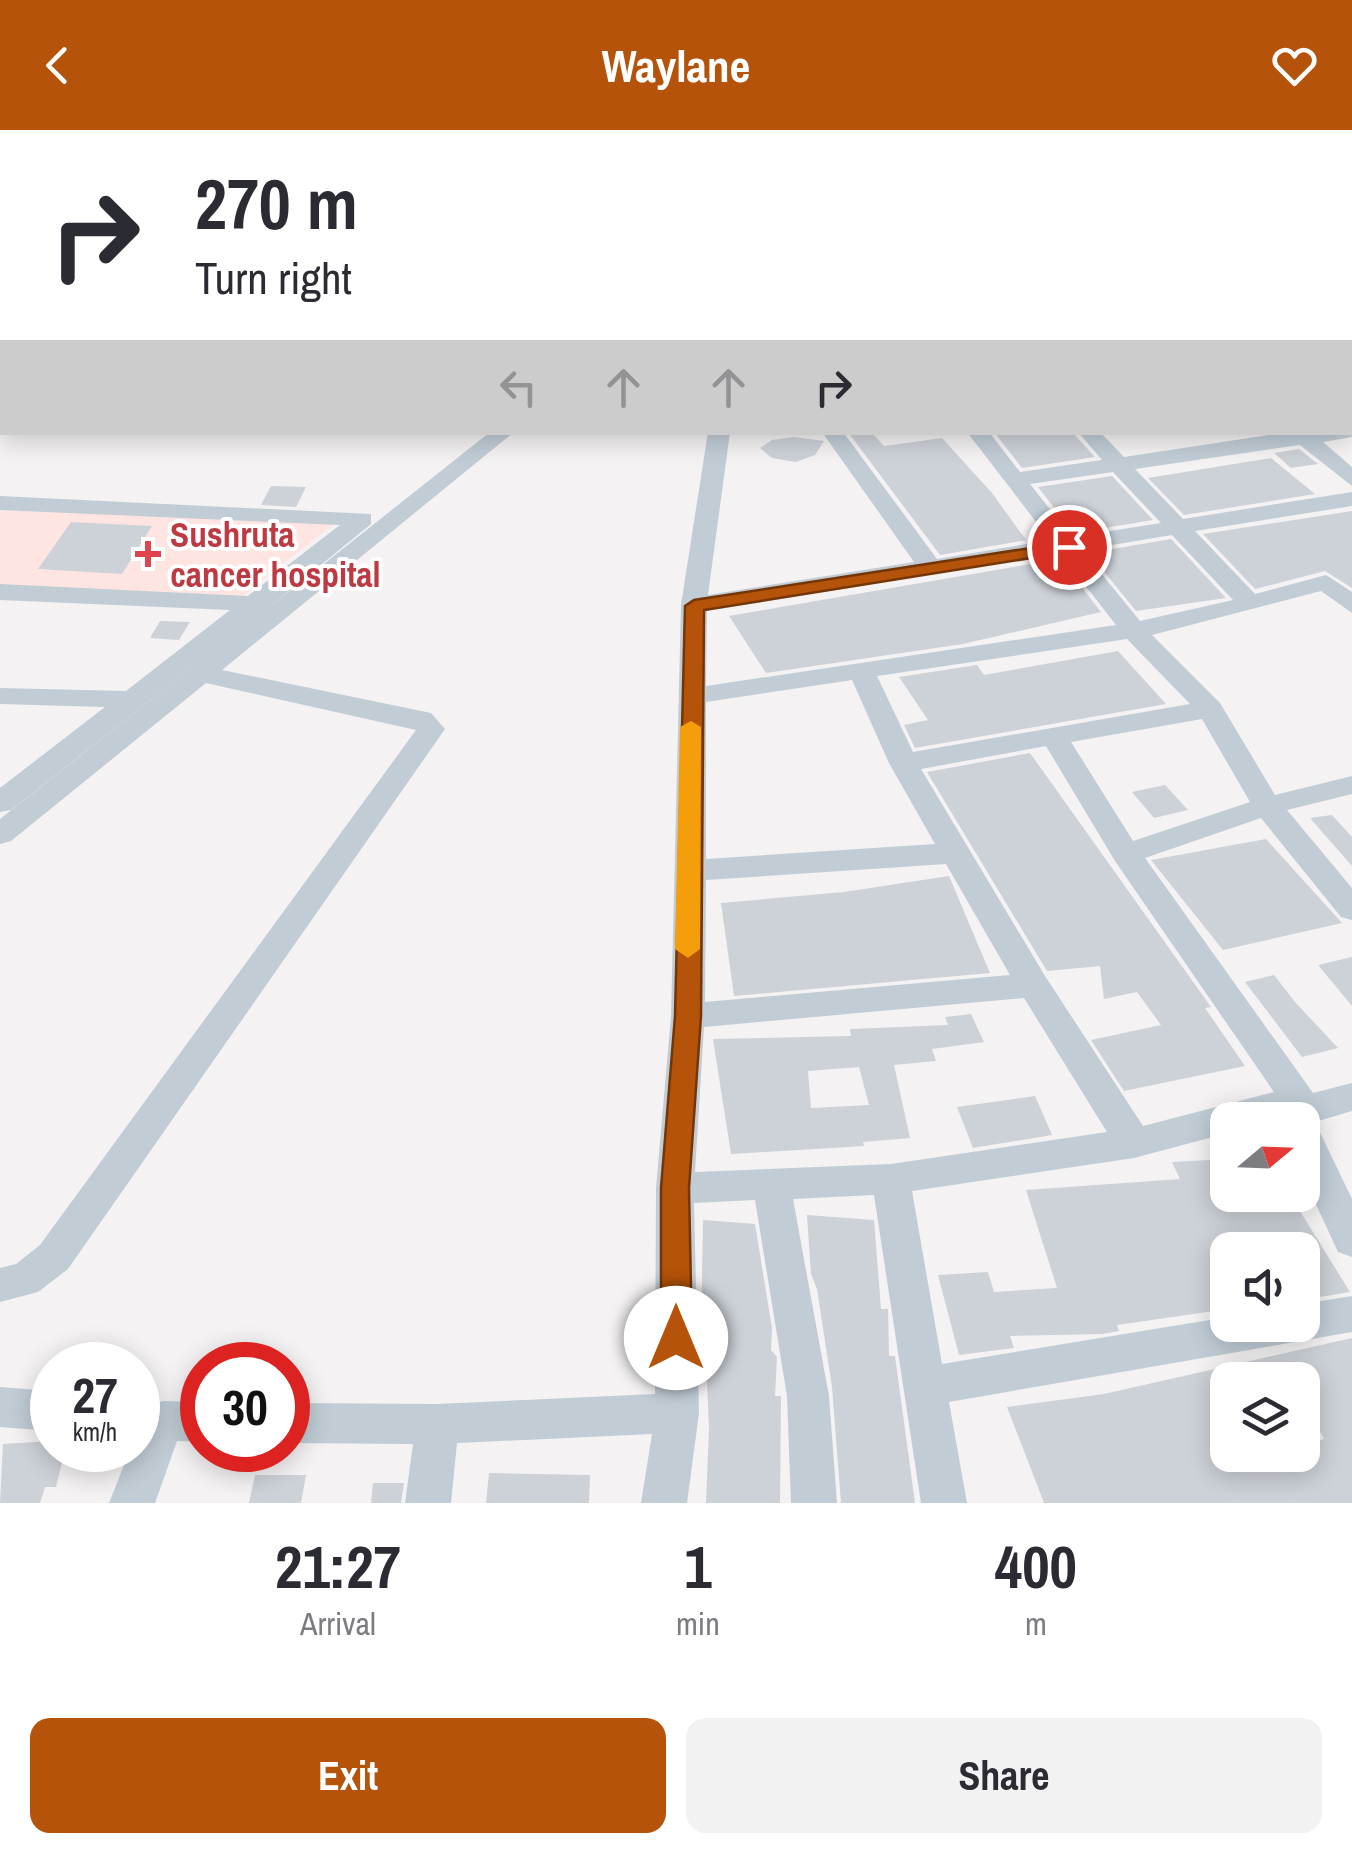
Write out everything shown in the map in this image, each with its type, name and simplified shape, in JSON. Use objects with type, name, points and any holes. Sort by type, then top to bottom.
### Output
[{"type":"street","points":[[0,803],[468,435]]},
{"type":"street","points":[[0,834],[500,435]]},
{"type":"street","points":[[664,1503],[677,1413],[675,1188],[688,1016],[694,606],[719,435]]},
{"type":"street","points":[[834,435],[931,568]]},
{"type":"street","points":[[980,435],[1133,630],[1210,709],[1268,806],[1352,909]]},
{"type":"street","points":[[1091,435],[1251,605]]},
{"type":"street","points":[[1017,479],[1302,436],[1352,479]]},
{"type":"street","points":[[694,606],[1352,499]]},
{"type":"street","points":[[0,503],[362,519]]},
{"type":"street","points":[[692,696],[1133,630],[1251,605],[1339,580],[1352,605]]},
{"type":"street","points":[[0,592],[284,606]]},
{"type":"street","points":[[862,672],[903,763],[1034,985],[1134,1143]]},
{"type":"street","points":[[0,1285],[18,1283],[37,1274],[54,1256],[431,729],[421,719],[200,674]]},
{"type":"street","points":[[0,696],[130,700]]},
{"type":"street","points":[[903,763],[1210,709]]},
{"type":"street","points":[[1053,735],[1289,1102]]},
{"type":"street","points":[[1126,854],[1268,806],[1352,786]]},
{"type":"street","points":[[688,870],[955,853]]},
{"type":"street","points":[[688,1016],[1034,985]]},
{"type":"street","points":[[1320,1108],[1352,1097]]},
{"type":"street","points":[[675,1188],[772,1188],[891,1179],[1210,1130]]},
{"type":"street","points":[[1320,1167],[1352,1240]]},
{"type":"street","points":[[891,1179],[928,1386],[944,1503]]},
{"type":"street","points":[[772,1188],[808,1396],[814,1503]]},
{"type":"street","points":[[1320,1319],[1352,1314]]},
{"type":"street","points":[[928,1386],[1210,1338]]},
{"type":"street","points":[[1,1409],[30,1410]]},
{"type":"street","points":[[310,1422],[437,1424],[677,1413]]},
{"type":"street","points":[[132,1503],[168,1420]]},
{"type":"street","points":[[428,1503],[437,1424]]},
{"type":"shaded area","name":"Sushruta cancer hospital","points":[[0,510],[335,523],[243,596],[0,585]]},
{"type":"building","points":[[850,435],[874,435],[884,446],[942,438],[992,493],[1026,540],[940,555]]},
{"type":"building","points":[[996,435],[1075,435],[1095,457],[1022,468]]},
{"type":"building","points":[[794,437],[824,441],[815,455],[796,462],[772,458],[760,448],[772,440]]},
{"type":"building","points":[[1299,449],[1318,464],[1291,468],[1274,453]]},
{"type":"building","points":[[1271,458],[1315,494],[1184,515],[1148,478]]},
{"type":"building","points":[[1112,476],[1153,520],[1074,533],[1038,487]]},
{"type":"building","points":[[271,486],[306,487],[296,507],[261,505]]},
{"type":"building","points":[[1352,511],[1352,588],[1325,571],[1255,589],[1203,534]]},
{"type":"building","points":[[71,522],[152,526],[122,574],[38,569]]},
{"type":"building","points":[[1171,539],[1226,598],[1136,611],[1089,553]]},
{"type":"building","points":[[1060,559],[1101,612],[963,644],[766,673],[729,616]]},
{"type":"building","points":[[160,621],[190,622],[179,640],[150,638]]},
{"type":"building","points":[[1118,651],[1166,704],[915,748],[904,725],[928,720],[899,677],[977,665],[984,675]]},
{"type":"building","points":[[1030,753],[1211,1007],[1205,1008],[1245,1066],[1124,1091],[1091,1040],[1161,1025],[1137,992],[1104,999],[1100,966],[1047,971],[927,772]]},
{"type":"building","points":[[1165,785],[1188,810],[1154,818],[1132,792]]},
{"type":"building","points":[[1332,815],[1352,837],[1352,866],[1310,818]]},
{"type":"building","points":[[1266,839],[1342,923],[1223,950],[1151,860]]},
{"type":"building","points":[[949,876],[990,973],[734,996],[721,903],[844,892]]},
{"type":"building","points":[[1352,957],[1352,1006],[1318,965]]},
{"type":"building","points":[[1274,975],[1338,1048],[1302,1057],[1245,982]]},
{"type":"building","points":[[971,1014],[984,1042],[932,1049],[936,1061],[894,1065],[910,1138],[863,1142],[864,1146],[731,1154],[713,1039],[851,1036],[850,1029],[948,1025],[945,1017]],"holes":[[[859,1067],[869,1105],[811,1108],[808,1071]]]},
{"type":"building","points":[[1035,1096],[1052,1135],[973,1148],[957,1107]]},
{"type":"building","points":[[1210,1160],[1210,1212],[1301,1212],[1313,1232],[1210,1232],[1210,1312],[1117,1325],[1119,1331],[1103,1334],[1010,1336],[1014,1348],[959,1355],[938,1275],[988,1272],[994,1292],[1057,1288],[1026,1190],[1180,1179],[1172,1162]]},
{"type":"building","points":[[807,1215],[874,1220],[881,1309],[888,1309],[889,1356],[895,1356],[915,1503],[841,1503],[832,1387],[817,1289],[811,1274]]},
{"type":"building","points":[[703,1220],[755,1224],[772,1328],[771,1350],[777,1357],[775,1396],[781,1396],[780,1503],[706,1503],[709,1428],[707,1381],[703,1380],[706,1336],[701,1335]]},
{"type":"building","points":[[1320,1244],[1350,1292],[1320,1297]]},
{"type":"building","points":[[1352,1338],[1352,1503],[1044,1503],[1007,1407],[1104,1394],[1210,1370],[1210,1472],[1320,1472],[1320,1440],[1324,1439],[1320,1432],[1320,1362],[1246,1362]]},
{"type":"building","points":[[30,1442],[30,1472],[60,1472],[56,1487],[45,1487],[40,1503],[0,1503],[3,1444]]},
{"type":"building","points":[[489,1473],[590,1475],[589,1503],[486,1503]]},
{"type":"building","points":[[255,1475],[306,1475],[301,1503],[249,1503]]},
{"type":"building","points":[[373,1483],[404,1483],[401,1503],[371,1503]]},
{"type":"slow traffic","points":[[688,949],[691,727]]},
{"type":"place","name":"Sushruta cancer hospital","points":[[148,554]]},
{"type":"route","points":[[676,1338],[675,1188],[688,1016],[694,606],[1069,547]]}]
